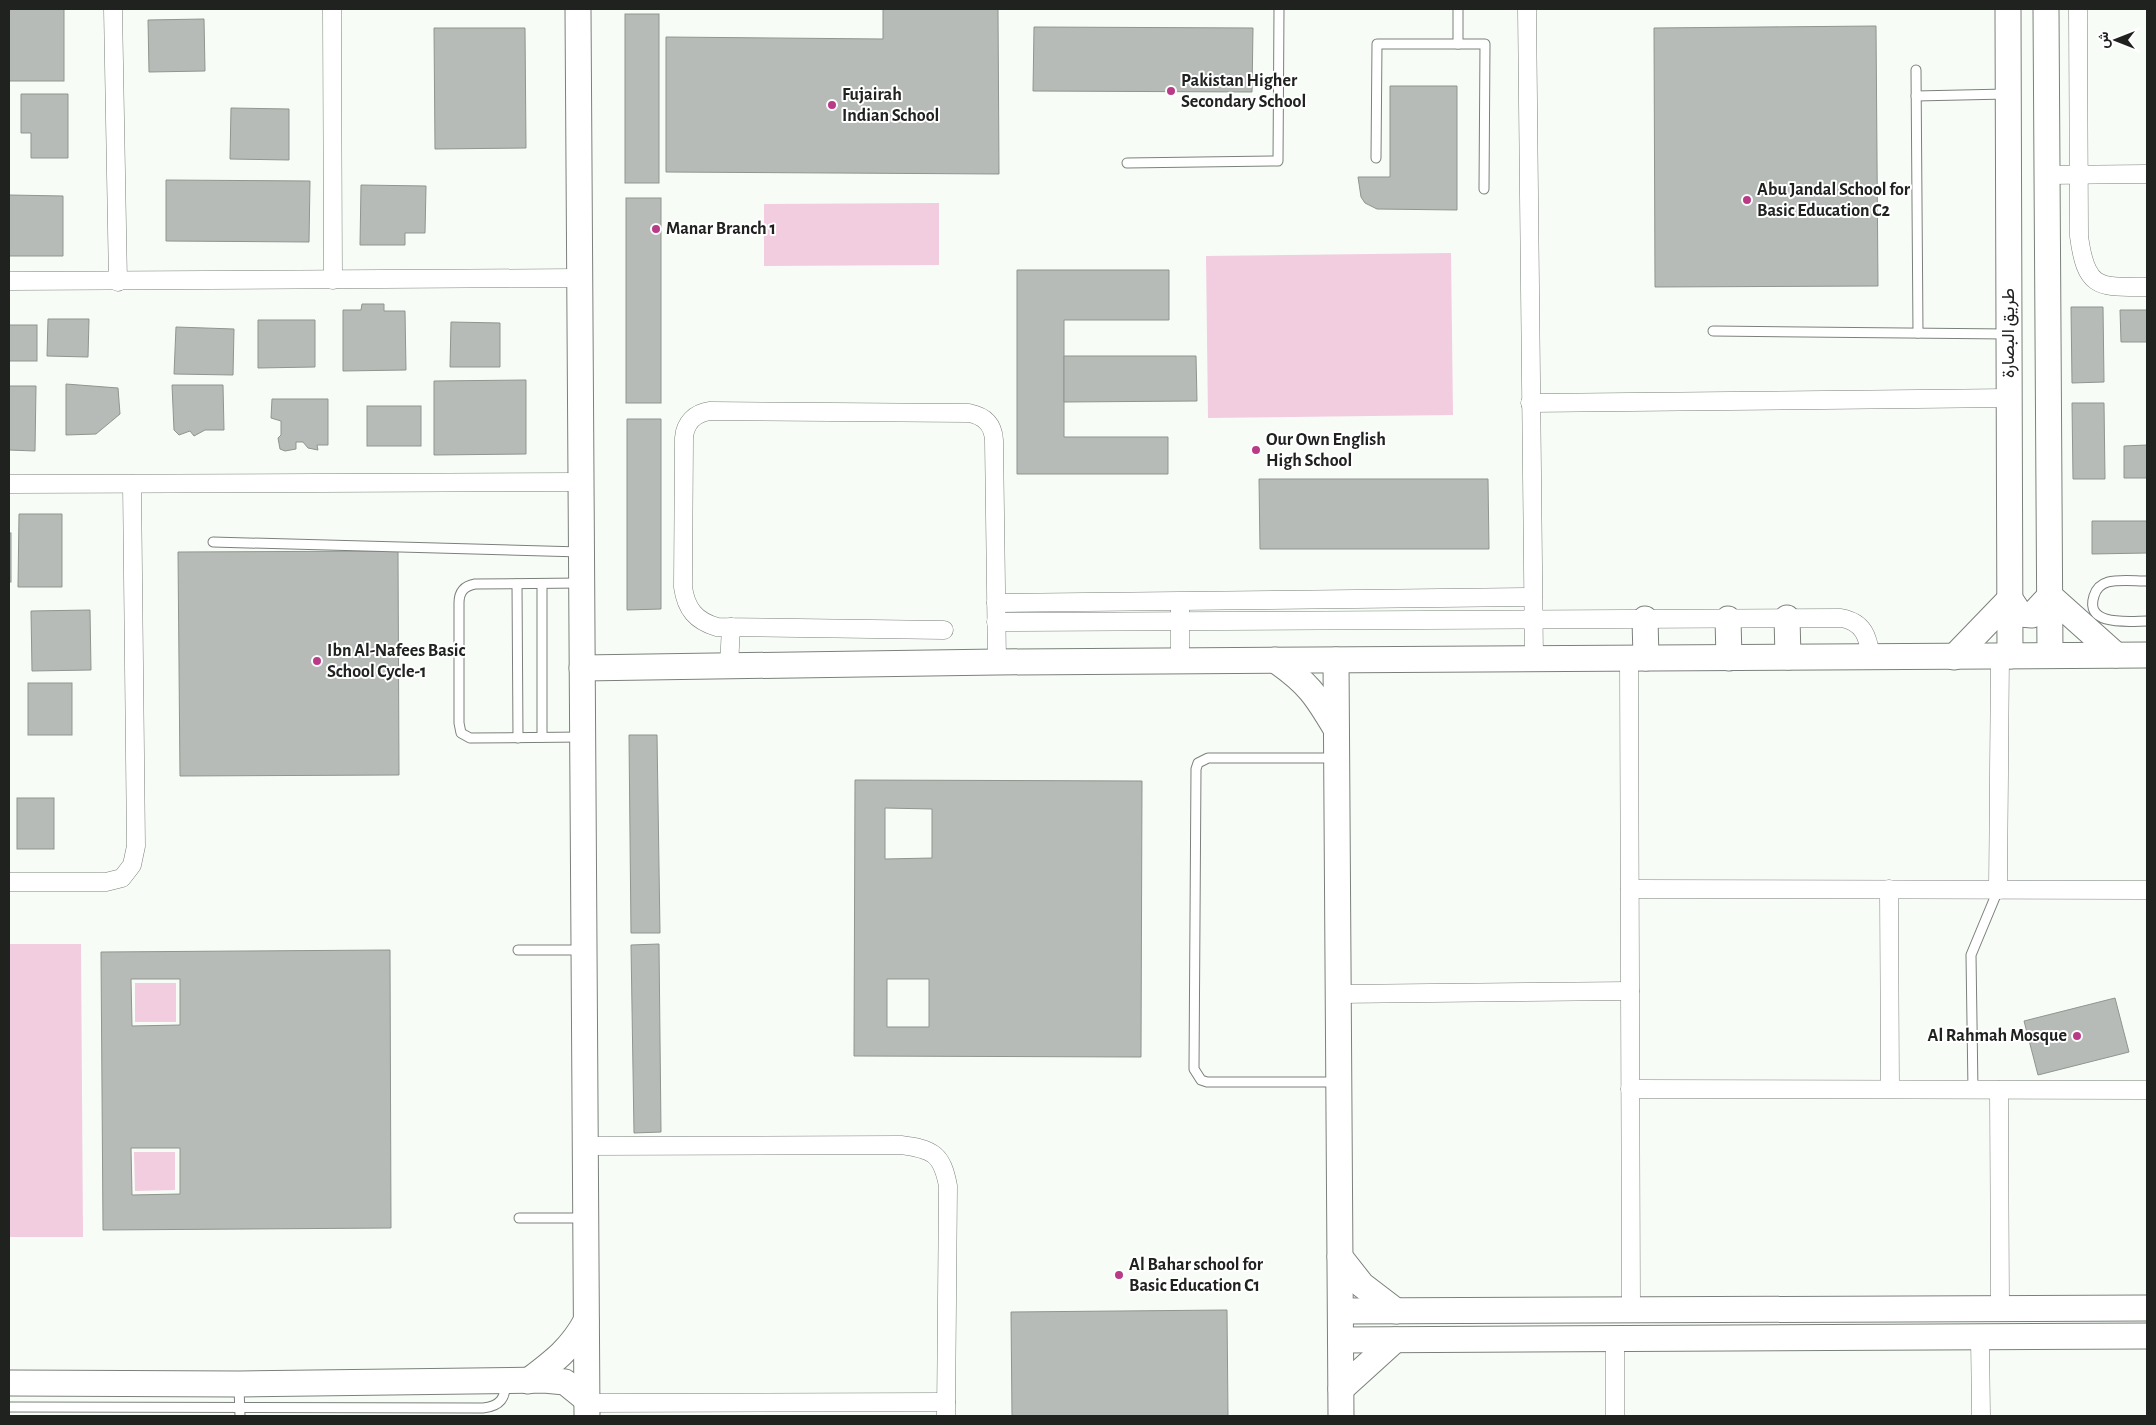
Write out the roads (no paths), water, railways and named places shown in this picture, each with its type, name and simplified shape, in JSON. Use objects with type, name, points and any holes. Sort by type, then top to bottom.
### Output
[{"type":"street","points":[[113,9],[118,282]]},
{"type":"street","points":[[332,9],[333,280]]},
{"type":"street","points":[[578,9],[586,1406]]},
{"type":"street","points":[[1527,9],[1534,659]]},
{"type":"street","name":"طريق البصارة","points":[[2005,656],[2010,599],[2008,9]]},
{"type":"street","points":[[2046,9],[2050,656]]},
{"type":"street","points":[[2078,9],[2078,236],[2086,270],[2100,285],[2109,287],[2147,287]]},
{"type":"street","points":[[2046,175],[2147,174]]},
{"type":"street","points":[[9,281],[118,282],[580,278]]},
{"type":"street","points":[[1530,403],[2009,398]]},
{"type":"street","points":[[944,630],[731,627],[712,626],[696,618],[689,609],[683,587],[685,431],[687,425],[697,415],[710,410],[969,413],[983,418],[991,427],[994,440],[996,662]]},
{"type":"street","points":[[9,484],[581,482]]},
{"type":"street","points":[[9,882],[106,882],[122,878],[132,866],[136,846],[132,484]]},
{"type":"street","points":[[1954,657],[2010,599],[2020,614],[2032,615],[2050,596]]},
{"type":"street","points":[[2050,596],[2116,656]]},
{"type":"street","points":[[996,603],[1533,597]]},
{"type":"street","points":[[1180,601],[1180,661]]},
{"type":"street","points":[[996,622],[1728,618],[1851,620],[1865,632],[1872,657]]},
{"type":"street","points":[[1728,618],[1729,658]]},
{"type":"street","points":[[1786,618],[1788,658]]},
{"type":"street","points":[[1631,1310],[1630,889],[1638,658],[1645,619]]},
{"type":"street","points":[[729,666],[731,627]]},
{"type":"street","points":[[1998,890],[2005,656]]},
{"type":"street","points":[[582,668],[996,662],[2147,656]]},
{"type":"street","points":[[1275,660],[1295,674],[1315,693],[1336,729]]},
{"type":"street","points":[[1336,660],[1337,994],[1342,1311],[1341,1416]]},
{"type":"street","points":[[1336,729],[1349,686],[1368,666],[1396,660]]},
{"type":"street","points":[[1630,889],[2147,890]]},
{"type":"street","points":[[1889,889],[1890,1090]]},
{"type":"street","points":[[1337,994],[1630,991]]},
{"type":"street","points":[[1630,1089],[2147,1090]]},
{"type":"street","points":[[1998,1090],[2000,1308]]},
{"type":"street","points":[[9,1383],[565,1382],[586,1406],[946,1409],[948,1186],[943,1164],[930,1152],[901,1144],[585,1146]]},
{"type":"street","points":[[1340,1257],[1362,1285],[1396,1311]]},
{"type":"street","points":[[1342,1311],[2147,1308]]},
{"type":"street","points":[[517,1381],[564,1353],[576,1341],[586,1321]]},
{"type":"street","points":[[1342,1340],[2147,1336]]},
{"type":"street","points":[[1980,1337],[1981,1416]]},
{"type":"street","points":[[1615,1338],[1615,1416]]},
{"type":"street","points":[[1341,1390],[1395,1340]]},
{"type":"lane","points":[[1127,163],[1278,160],[1279,9]]},
{"type":"lane","points":[[1458,9],[1458,44]]},
{"type":"lane","points":[[1376,158],[1377,44],[1484,44],[1484,189]]},
{"type":"lane","points":[[1916,70],[1918,333]]},
{"type":"lane","points":[[1916,96],[2008,94]]},
{"type":"lane","points":[[1713,331],[2009,334]]},
{"type":"lane","points":[[213,542],[581,552]]},
{"type":"lane","points":[[2147,581],[2110,581],[2099,587],[2093,600],[2094,608],[2103,619],[2110,621],[2147,621]]},
{"type":"lane","points":[[581,583],[475,584],[464,588],[461,592],[459,603],[459,728],[462,733],[470,738],[582,737]]},
{"type":"lane","points":[[517,584],[518,738]]},
{"type":"lane","points":[[542,584],[542,737]]},
{"type":"lane","points":[[1336,758],[1208,758],[1198,763],[1196,769],[1194,1070],[1200,1080],[1207,1082],[1338,1082]]},
{"type":"lane","points":[[1973,1090],[1971,955],[1998,890]]},
{"type":"lane","points":[[518,950],[584,950]]},
{"type":"lane","points":[[519,1218],[586,1218]]},
{"type":"lane","points":[[9,1407],[240,1412],[492,1407],[500,1403],[517,1381]]},
{"type":"lane","points":[[239,1384],[240,1412]]},
{"type":"place","name":"Pakistan Higher Secondary School","points":[[1171,91]]},
{"type":"place","name":"Fujairah Indian School","points":[[832,105]]},
{"type":"place","name":"Abu Jandal School for Basic Education C2","points":[[1747,200]]},
{"type":"place","name":"Manar Branch 1","points":[[656,229]]},
{"type":"place","name":"Our Own English High School","points":[[1256,450]]},
{"type":"place","name":"Ibn Al-Nafees Basic School Cycle-1","points":[[317,661]]},
{"type":"place","name":"Al Rahmah Mosque","points":[[2077,1036]]},
{"type":"place","name":"Al Bahar school for Basic Education C1","points":[[1119,1275]]}]
